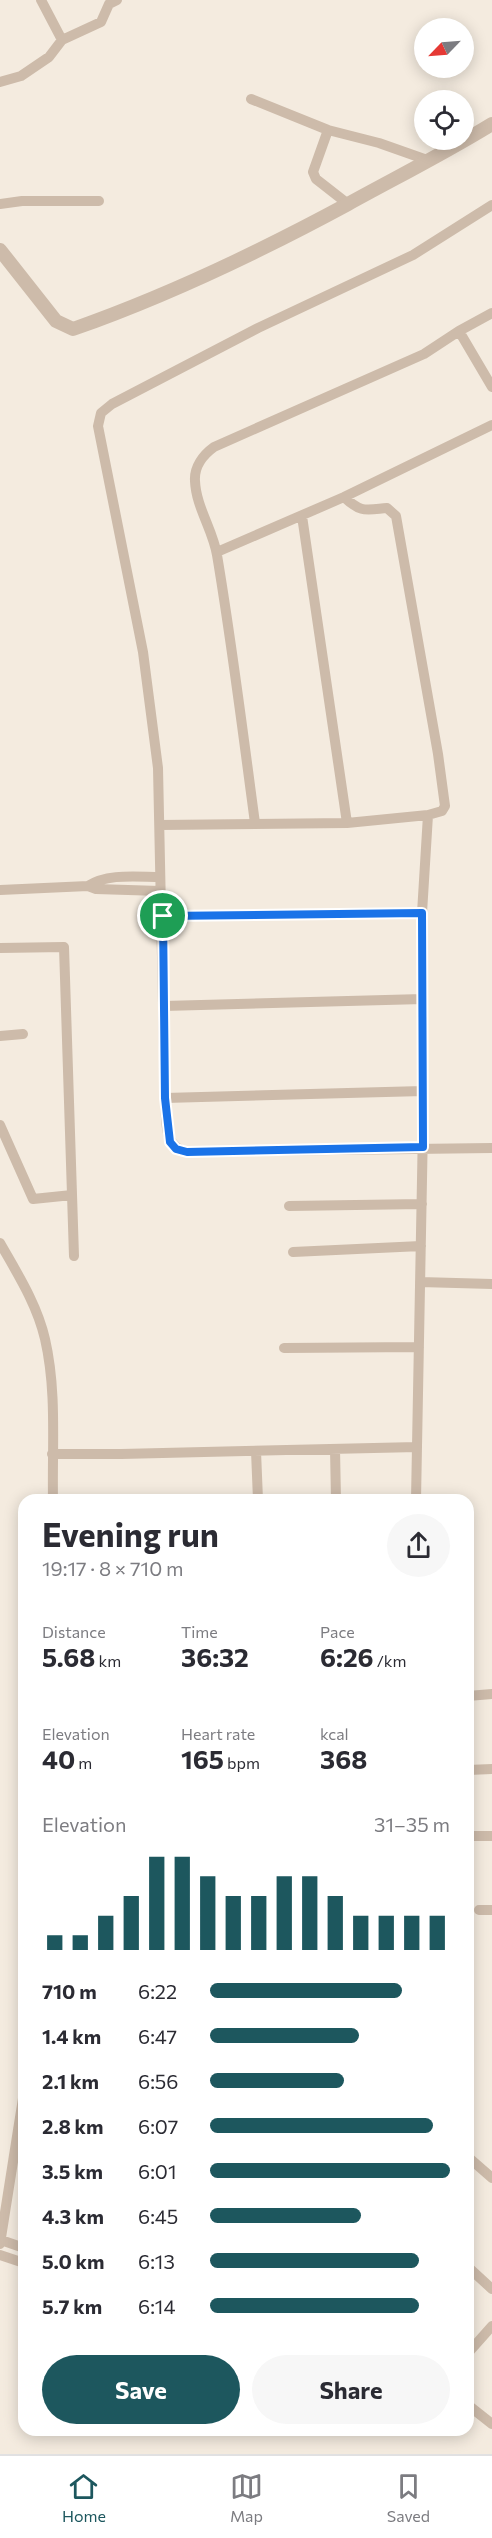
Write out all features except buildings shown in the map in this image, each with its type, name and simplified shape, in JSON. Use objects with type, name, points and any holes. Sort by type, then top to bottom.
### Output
[{"type":"street","points":[[41,0],[62,40]]},
{"type":"street","points":[[0,82],[21,76],[49,57],[62,40],[100,22],[109,4],[117,0]]},
{"type":"street","points":[[251,99],[328,130],[379,143],[430,161]]},
{"type":"street","points":[[0,250],[56,321],[73,329],[109,316],[308,227],[430,161],[492,123]]},
{"type":"street","points":[[328,130],[313,172],[316,179],[348,204]]},
{"type":"street","points":[[0,204],[22,201],[99,201]]},
{"type":"street","points":[[492,205],[413,255],[258,328],[112,404],[100,413],[98,426],[143,652],[158,768],[160,891],[163,916],[165,1098],[170,1142],[176,1149],[187,1152],[423,1147],[492,1148]]},
{"type":"street","points":[[255,823],[217,552],[195,480],[197,468],[205,454],[214,447],[424,354],[492,313]]},
{"type":"street","points":[[459,331],[492,387]]},
{"type":"street","points":[[217,552],[345,497],[492,425]]},
{"type":"street","points":[[160,825],[347,823],[428,815],[442,811],[445,806],[396,516],[387,508],[362,510],[356,508],[345,497]]},
{"type":"street","points":[[302,516],[347,823]]},
{"type":"street","points":[[416,1494],[423,1147],[422,913],[428,815]]},
{"type":"street","points":[[88,886],[96,880],[110,878],[160,877]]},
{"type":"street","points":[[0,890],[88,886],[96,890],[160,891]]},
{"type":"street","points":[[163,916],[422,913]]},
{"type":"street","points":[[0,948],[64,947],[74,1256]]},
{"type":"street","points":[[164,1006],[423,999]]},
{"type":"street","points":[[0,1036],[23,1034]]},
{"type":"street","points":[[165,1098],[423,1090]]},
{"type":"street","points":[[0,1125],[33,1199],[72,1195]]},
{"type":"street","points":[[289,1206],[422,1204]]},
{"type":"street","points":[[0,1243],[31,1299],[45,1338],[53,1398],[53,1494]]},
{"type":"street","points":[[293,1252],[421,1246]]},
{"type":"street","points":[[420,1282],[492,1284]]},
{"type":"street","points":[[284,1348],[419,1347]]},
{"type":"street","points":[[52,1454],[417,1447]]},
{"type":"street","points":[[335,1449],[336,1494]]},
{"type":"street","points":[[256,1451],[258,1494]]},
{"type":"street","points":[[474,1696],[492,1694]]},
{"type":"street","points":[[474,1770],[492,1768]]},
{"type":"street","points":[[474,1836],[492,1836]]},
{"type":"street","points":[[479,1910],[492,1910]]},
{"type":"street","points":[[18,2130],[0,2242],[18,2246]]},
{"type":"street","points":[[474,2162],[492,2178]]},
{"type":"street","points":[[0,2255],[18,2261]]},
{"type":"street","points":[[474,2272],[492,2289]]},
{"type":"street","points":[[474,2346],[492,2326]]},
{"type":"street","points":[[474,2410],[492,2424]]},
{"type":"route","points":[[422,913],[423,1147],[187,1152],[176,1149],[170,1142],[165,1098],[163,916],[422,913]]}]
